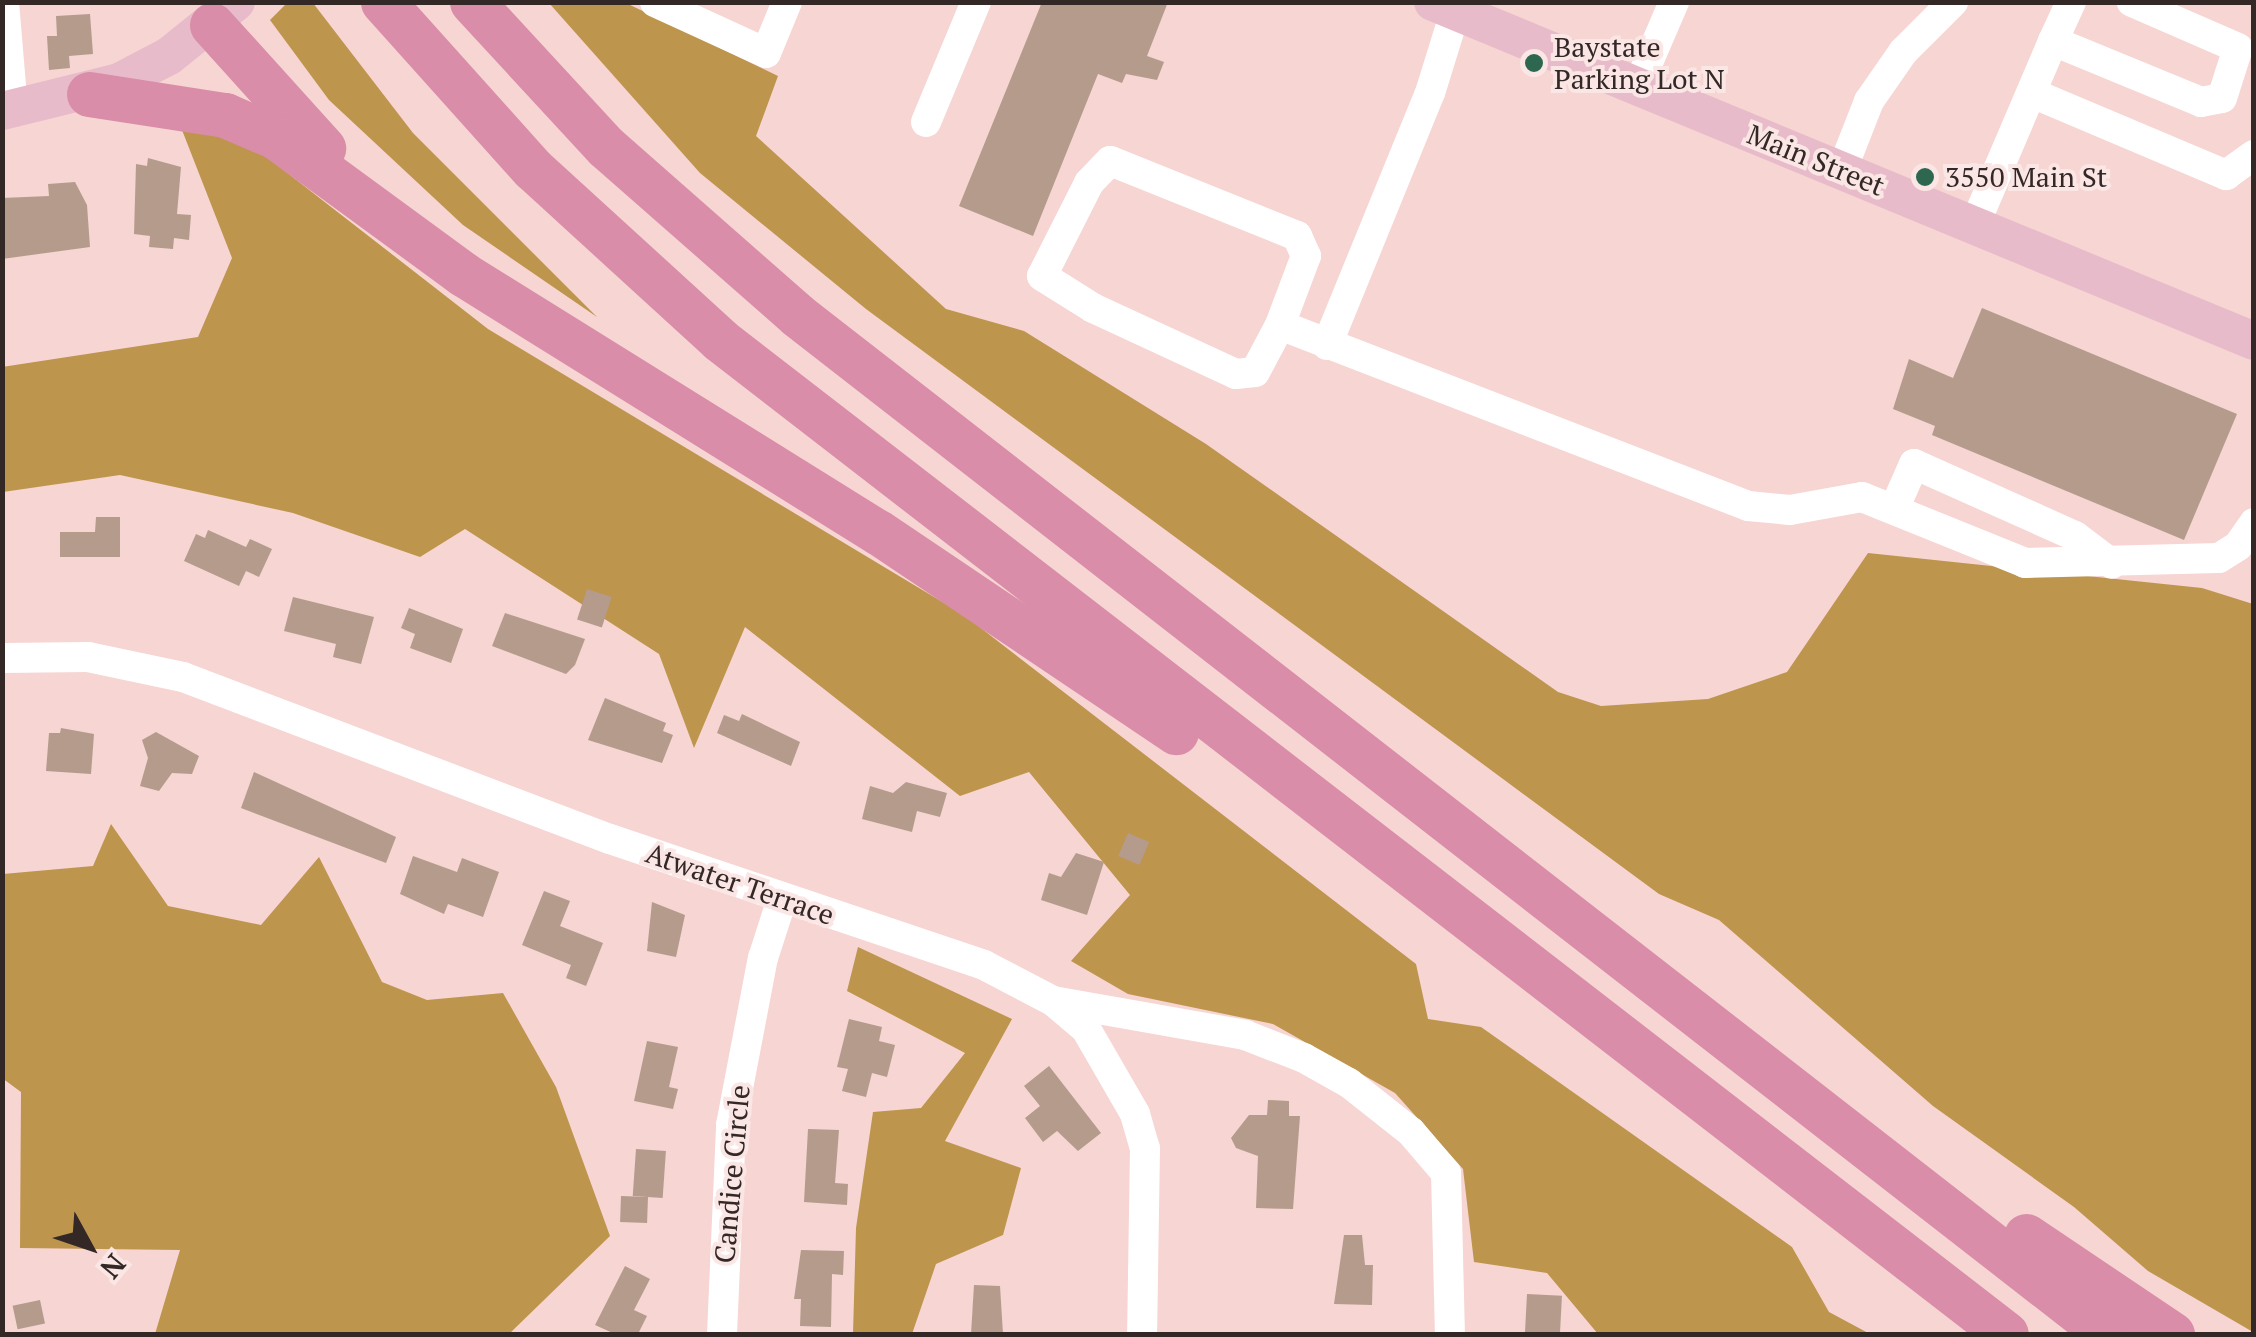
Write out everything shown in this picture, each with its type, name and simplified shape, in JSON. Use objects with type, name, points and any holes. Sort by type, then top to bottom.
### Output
[{"type":"highway","points":[[383,2],[533,170],[687,313],[1533,972],[2006,1334]]},
{"type":"highway","points":[[472,2],[596,137],[764,288],[2107,1334]]},
{"type":"highway","points":[[216,10],[388,214]]},
{"type":"highway","points":[[88,94],[225,115],[276,137],[388,214],[464,274],[916,557],[1533,972]]},
{"type":"highway","points":[[1582,925],[2172,1334]]},
{"type":"main road","name":"Main Street","points":[[1449,6],[1638,88],[2254,341]]},
{"type":"main road","points":[[8,110],[88,94],[148,68],[216,10]]},
{"type":"street","points":[[4,2],[8,110]]},
{"type":"street","points":[[656,2],[766,53],[787,2]]},
{"type":"street","points":[[926,122],[976,2]]},
{"type":"street","points":[[1638,88],[1674,2]]},
{"type":"street","points":[[1842,170],[1869,101],[1903,52],[1953,2]]},
{"type":"street","points":[[1975,224],[2071,2]]},
{"type":"street","points":[[2053,40],[2202,102],[2222,98],[2238,48],[2132,2]]},
{"type":"street","points":[[1327,344],[1424,106],[1449,6]]},
{"type":"street","points":[[2032,93],[2226,174],[2254,155]]},
{"type":"street","points":[[1110,161],[1297,236],[1306,256],[1280,325],[1255,372],[1236,374],[1093,308],[1042,276],[1089,184],[1110,161]]},
{"type":"street","points":[[1280,325],[1748,506],[1790,510],[1862,496],[2025,563],[2112,564],[2218,558],[2238,546],[2254,522]]},
{"type":"street","points":[[1895,507],[1914,464],[2075,536],[2112,564]]},
{"type":"street","name":"Atwater Terrace","points":[[2,658],[88,656],[184,677],[782,899],[984,965],[1054,1000],[1245,1035],[1304,1058],[1349,1082],[1411,1132],[1446,1173],[1450,1334]]},
{"type":"street","name":"Candice Circle","points":[[722,1334],[731,1125],[764,958],[782,899]]},
{"type":"street","points":[[1054,1000],[1086,1029],[1135,1114],[1145,1148],[1142,1334]]},
{"type":"shaded area","points":[[287,3],[313,3],[413,133],[597,317],[463,225],[329,100],[270,20]]},
{"type":"shaded area","points":[[549,3],[626,3],[778,76],[756,136],[946,309],[1024,331],[1206,444],[1558,692],[1601,706],[1708,699],[1787,672],[1868,553],[2202,588],[2253,604],[2253,1332],[2148,1271],[2074,1207],[1933,1106],[1719,920],[1659,894],[866,309],[700,173]]},
{"type":"shaded area","points":[[182,130],[240,136],[488,329],[964,615],[1416,964],[1428,1019],[1481,1027],[1792,1247],[1829,1312],[1870,1334],[1598,1334],[1547,1273],[1474,1262],[1463,1169],[1395,1093],[1273,1024],[1128,994],[1071,961],[1130,895],[1029,772],[960,796],[745,627],[694,748],[659,654],[465,529],[420,557],[293,513],[120,475],[3,492],[2,367],[198,337],[232,258]]},
{"type":"shaded area","points":[[111,824],[168,906],[261,925],[319,857],[382,982],[427,1000],[503,993],[556,1087],[610,1236],[509,1334],[155,1334],[180,1250],[20,1248],[21,1092],[2,1078],[3,874],[93,866]]},
{"type":"shaded area","points":[[858,947],[1012,1019],[945,1141],[1021,1168],[1003,1235],[936,1264],[912,1334],[853,1334],[856,1228],[873,1112],[921,1108],[965,1053],[847,991]]},
{"type":"building","points":[[1042,2],[1168,2],[1147,56],[1164,62],[1157,80],[1126,74],[1122,83],[1098,74],[1033,236],[959,206]]},
{"type":"building","points":[[90,14],[93,54],[69,56],[70,68],[49,70],[47,36],[57,36],[56,16]]},
{"type":"building","points":[[148,158],[181,167],[177,214],[191,215],[189,240],[174,238],[173,249],[149,247],[150,236],[134,234],[136,164],[147,166]]},
{"type":"building","points":[[75,182],[87,205],[90,247],[2,259],[2,198],[49,196],[48,184]]},
{"type":"building","points":[[1982,308],[2237,414],[2184,540],[1932,435],[1935,426],[1893,409],[1909,359],[1953,378]]},
{"type":"building","points":[[96,517],[120,517],[120,557],[60,557],[60,532],[95,532]]},
{"type":"building","points":[[208,530],[246,547],[250,539],[272,549],[259,577],[246,571],[239,586],[184,561],[196,534],[205,538]]},
{"type":"building","points":[[587,589],[612,597],[602,627],[577,619]]},
{"type":"building","points":[[293,597],[374,617],[361,664],[333,657],[336,644],[284,631]]},
{"type":"building","points":[[409,608],[463,629],[451,663],[410,648],[415,634],[401,628]]},
{"type":"building","points":[[505,613],[585,639],[575,665],[566,674],[492,646]]},
{"type":"building","points":[[605,698],[666,723],[663,731],[673,735],[662,763],[588,740]]},
{"type":"building","points":[[742,714],[800,742],[791,766],[717,733],[724,715],[739,721]]},
{"type":"building","points":[[61,728],[94,734],[91,774],[46,771],[49,733],[60,733]]},
{"type":"building","points":[[156,732],[199,756],[192,774],[172,773],[159,791],[140,786],[148,758],[142,740]]},
{"type":"building","points":[[254,772],[396,837],[386,863],[241,808]]},
{"type":"building","points":[[906,782],[947,793],[940,817],[917,811],[912,832],[862,819],[870,786],[893,793]]},
{"type":"building","points":[[1128,833],[1149,842],[1139,865],[1118,856]]},
{"type":"building","points":[[1076,853],[1104,862],[1087,915],[1041,900],[1049,873],[1061,877]]},
{"type":"building","points":[[413,856],[457,872],[462,858],[499,872],[483,917],[448,904],[444,914],[400,894]]},
{"type":"building","points":[[544,891],[570,901],[560,926],[603,943],[586,986],[566,978],[571,965],[522,945]]},
{"type":"building","points":[[652,902],[685,915],[676,957],[647,951]]},
{"type":"building","points":[[849,1019],[882,1027],[879,1041],[895,1045],[887,1077],[872,1073],[866,1097],[842,1091],[848,1069],[837,1067]]},
{"type":"building","points":[[647,1041],[678,1047],[669,1087],[678,1089],[673,1109],[634,1101]]},
{"type":"building","points":[[1049,1066],[1101,1133],[1078,1151],[1057,1131],[1043,1142],[1025,1118],[1040,1106],[1024,1086]]},
{"type":"building","points":[[1268,1100],[1289,1101],[1289,1116],[1300,1116],[1293,1209],[1256,1208],[1258,1156],[1236,1148],[1231,1138],[1249,1115],[1267,1115]]},
{"type":"building","points":[[808,1129],[839,1130],[835,1183],[848,1184],[847,1205],[804,1202]]},
{"type":"building","points":[[636,1149],[666,1151],[663,1198],[633,1196]]},
{"type":"building","points":[[621,1196],[648,1197],[647,1223],[620,1222]]},
{"type":"building","points":[[1344,1235],[1362,1235],[1365,1265],[1373,1265],[1372,1305],[1334,1304]]},
{"type":"building","points":[[801,1250],[844,1251],[843,1275],[832,1274],[831,1327],[800,1326],[801,1299],[794,1299]]},
{"type":"building","points":[[625,1266],[650,1279],[634,1310],[647,1316],[638,1334],[615,1334],[595,1325]]},
{"type":"building","points":[[974,1285],[1000,1286],[1003,1334],[971,1334]]},
{"type":"building","points":[[1527,1294],[1562,1296],[1560,1334],[1525,1332]]},
{"type":"building","points":[[40,1300],[45,1323],[18,1329],[13,1306]]},
{"type":"place","name":"Baystate Parking Lot N","points":[[1534,63]]},
{"type":"place","name":"3550 Main St","points":[[1925,177]]}]
